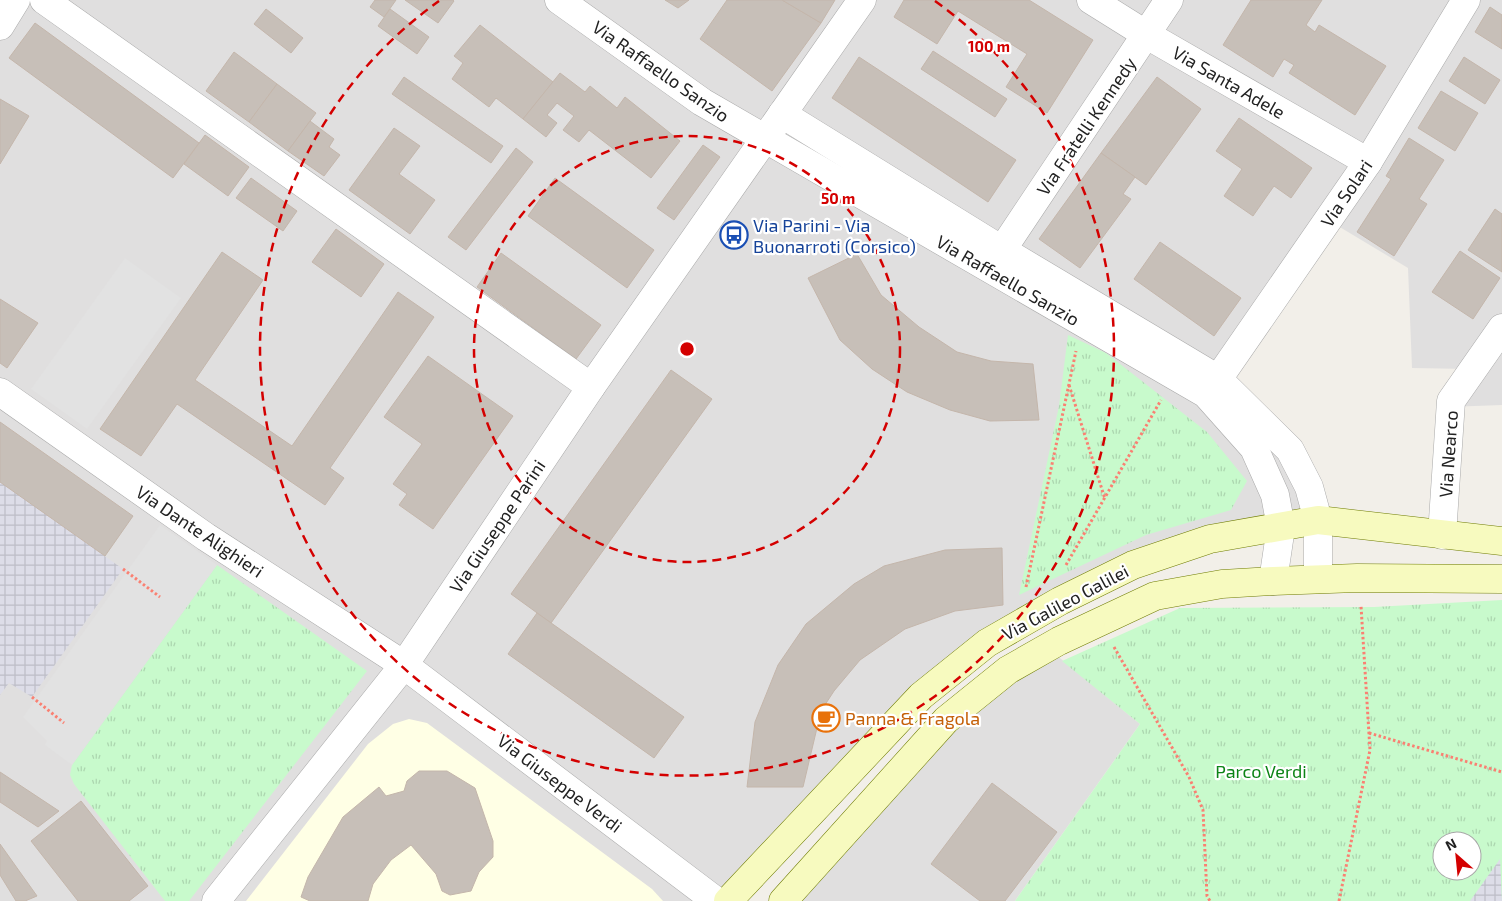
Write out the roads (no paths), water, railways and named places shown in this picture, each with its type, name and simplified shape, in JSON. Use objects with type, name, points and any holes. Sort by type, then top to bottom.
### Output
[{"type":"street","points":[[0,26],[16,0]]},
{"type":"street","points":[[44,0],[590,387]]},
{"type":"street","name":"Via Raffaello Sanzio","points":[[559,0],[702,102],[1206,394],[1254,448],[1275,496],[1281,527],[1273,581]]},
{"type":"street","name":"Via Giuseppe Parini","points":[[216,901],[404,665],[590,387],[862,0]]},
{"type":"street","name":"Via Santa Adele","points":[[1092,0],[1147,35],[1368,162]]},
{"type":"street","name":"Via Fratelli Kennedy","points":[[1002,250],[1169,0]]},
{"type":"street","name":"Via Solari","points":[[1218,380],[1368,162],[1466,0]]},
{"type":"street","name":"Via Raffaello Sanzio","points":[[782,114],[1002,250],[1218,380],[1290,450],[1309,487],[1318,520],[1318,579]]},
{"type":"street","name":"Via Nearco","points":[[1442,535],[1451,401],[1502,328]]},
{"type":"street","name":"Via Dante Alighieri","points":[[0,392],[206,537],[404,665]]},
{"type":"street","name":"Via Galileo Galilei","points":[[728,901],[921,696],[987,643],[1051,606],[1133,565],[1210,539],[1318,520],[1359,523],[1442,535],[1502,541]]},
{"type":"street","name":"Via Galileo Galilei","points":[[783,901],[946,720],[1008,670],[1059,641],[1155,596],[1222,584],[1273,581],[1357,578],[1502,579]]},
{"type":"street","name":"Via Giuseppe Verdi","points":[[404,665],[716,901]]},
{"type":"place","name":"Via Parini - Via Buonarroti (Corsico)","points":[[734,235]]},
{"type":"place","name":"Panna & Fragola","points":[[826,718]]},
{"type":"park label","name":"Parco Verdi","points":[[1261,771]]}]
